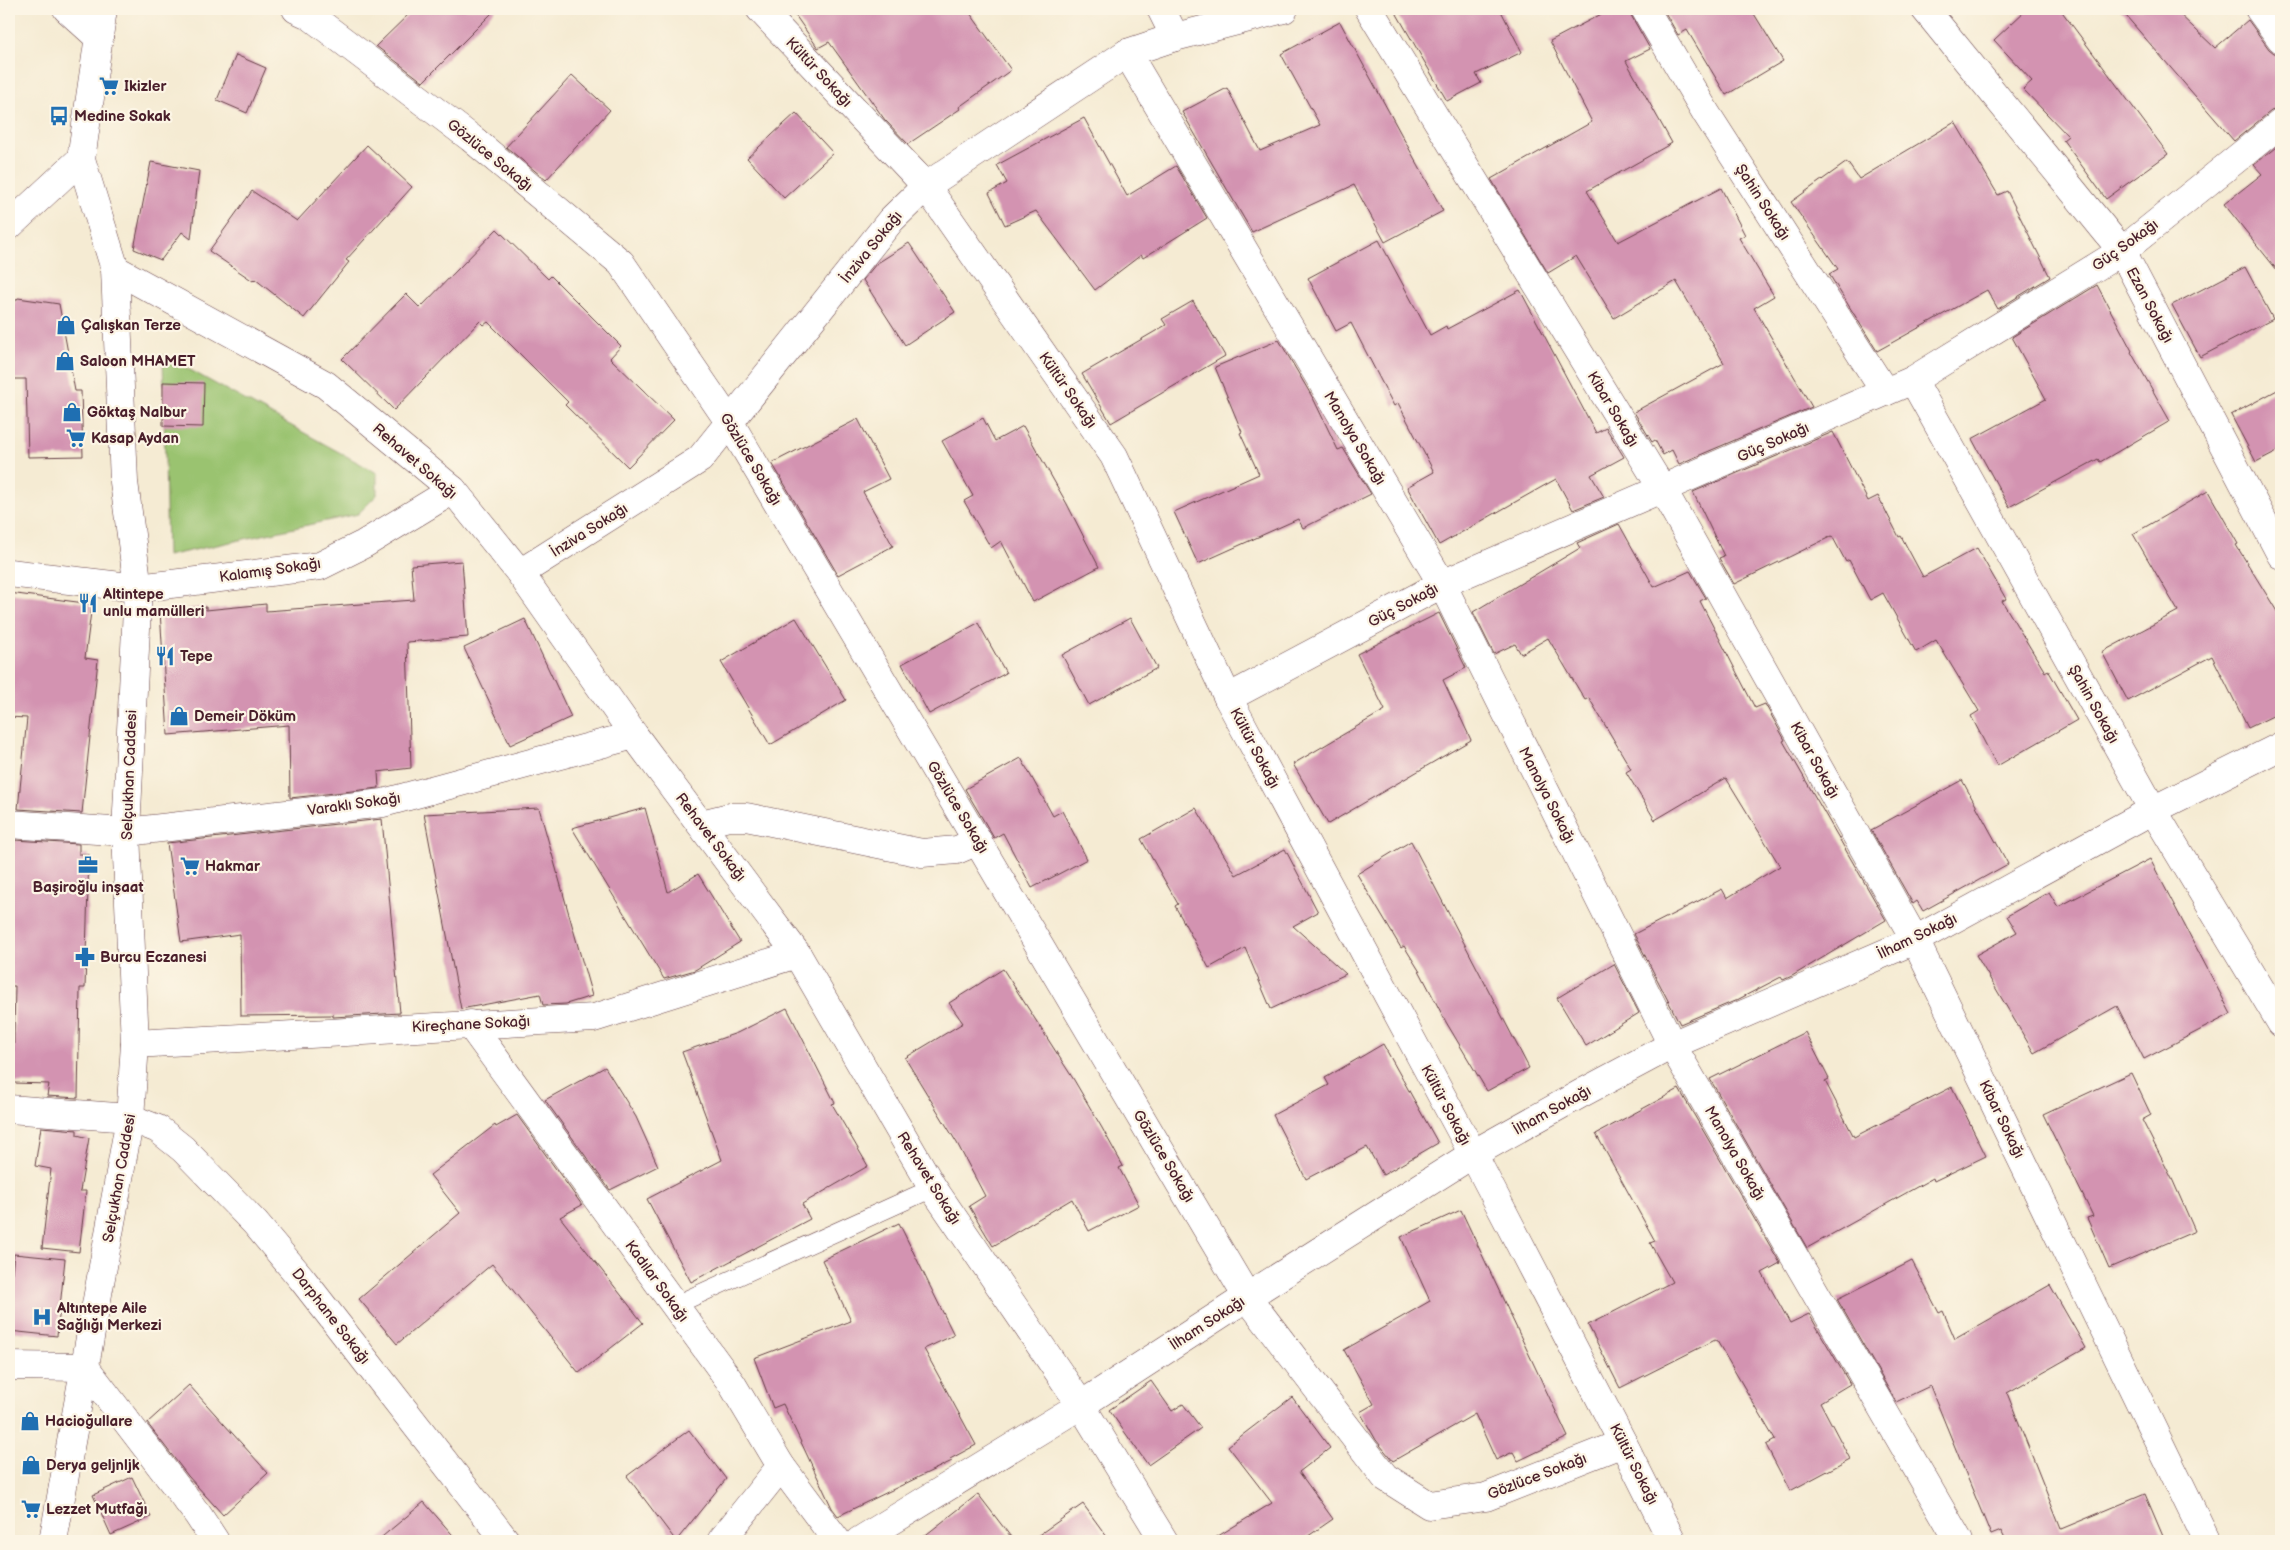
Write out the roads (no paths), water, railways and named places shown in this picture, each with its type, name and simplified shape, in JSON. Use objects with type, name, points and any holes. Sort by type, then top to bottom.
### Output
[{"type":"street","points":[[67,9],[99,38]]},
{"type":"street","name":"Selçukhan Caddesi","points":[[53,1541],[130,1118],[135,1044],[126,832],[138,588],[124,482],[115,269],[81,159],[104,9]]},
{"type":"street","name":"Kültür Sokağı","points":[[760,9],[926,186],[1114,456],[1228,698],[1473,1154],[1623,1442],[1672,1541]]},
{"type":"street","points":[[1161,9],[1175,37]]},
{"type":"street","name":"İnziva Sokağı","points":[[520,573],[700,459],[891,220],[926,186],[1127,53],[1175,37],[1284,9]]},
{"type":"street","name":"Kibar Sokağı","points":[[1369,9],[1663,490],[1915,940],[2207,1541]]},
{"type":"street","name":"Şahin Sokağı","points":[[1645,9],[1706,113],[1885,392]]},
{"type":"street","name":"Ezan Sokağı","points":[[1925,9],[2122,251],[2281,555]]},
{"type":"street","points":[[2259,9],[2281,38]]},
{"type":"street","name":"Gözlüce Sokağı","points":[[308,11],[471,138],[621,263],[730,423],[1247,1297],[1385,1477],[1429,1505],[1486,1497],[1623,1442]]},
{"type":"street","name":"Manolya Sokağı","points":[[1127,53],[1442,584],[1672,1045],[1959,1541]]},
{"type":"street","name":"Güç Sokağı","points":[[1228,698],[1442,584],[1914,380],[2122,251],[2281,123]]},
{"type":"street","points":[[9,226],[81,159]]},
{"type":"street","name":"Rehavet Sokağı","points":[[115,269],[326,385],[453,490],[520,573],[634,735],[797,954],[933,1188],[1081,1405],[1164,1541]]},
{"type":"street","name":"Şahin Sokağı","points":[[1914,380],[2153,810],[2281,1023]]},
{"type":"street","name":"Kalamış Sokağı","points":[[9,573],[138,588],[320,566],[364,544],[453,490]]},
{"type":"street","name":"Varaklı Sokağı","points":[[9,824],[126,832],[383,803],[634,735]]},
{"type":"street","name":"İlham Sokağı","points":[[859,1541],[1081,1405],[1473,1154],[1672,1045],[1915,940],[2153,810],[2281,746]]},
{"type":"street","points":[[701,824],[729,817],[746,817],[922,853],[957,850],[978,842]]},
{"type":"street","name":"Kireçhane Sokağı","points":[[135,1044],[594,1018],[797,954]]},
{"type":"street","name":"Kadılar Sokağı","points":[[470,1024],[732,1384],[781,1466],[837,1541]]},
{"type":"street","name":"Darphane Sokağı","points":[[9,1109],[130,1118],[158,1129],[183,1149],[255,1223],[302,1279],[506,1541]]},
{"type":"street","points":[[9,1366],[85,1368],[198,1515],[215,1541]]},
{"type":"street","points":[[721,1541],[781,1466]]},
{"type":"lane","points":[[675,1305],[933,1188]]},
{"type":"place","name":"Ikizler","points":[[109,86]]},
{"type":"place","name":"Medine Sokak","points":[[59,116]]},
{"type":"place","name":"Çalışkan Terze","points":[[66,325]]},
{"type":"place","name":"Saloon MHAMET","points":[[65,361]]},
{"type":"place","name":"Göktaş Nalbur","points":[[72,412]]},
{"type":"place","name":"Kasap Aydan","points":[[76,438]]},
{"type":"place","name":"Altintepe unlu mamülleri","points":[[88,603]]},
{"type":"place","name":"Tepe","points":[[165,656]]},
{"type":"place","name":"Demeir Döküm","points":[[179,716]]},
{"type":"place","name":"Başiroğlu inşaat","points":[[88,865]]},
{"type":"place","name":"Hakmar","points":[[190,866]]},
{"type":"place","name":"Burcu Eczanesi","points":[[85,957]]},
{"type":"place","name":"Altıntepe Aile Sağlığı Merkezi","points":[[42,1317]]},
{"type":"place","name":"Hacioğullare","points":[[30,1421]]},
{"type":"place","name":"Derya geljnljk","points":[[31,1465]]},
{"type":"place","name":"Lezzet Mutfağı","points":[[31,1509]]}]
